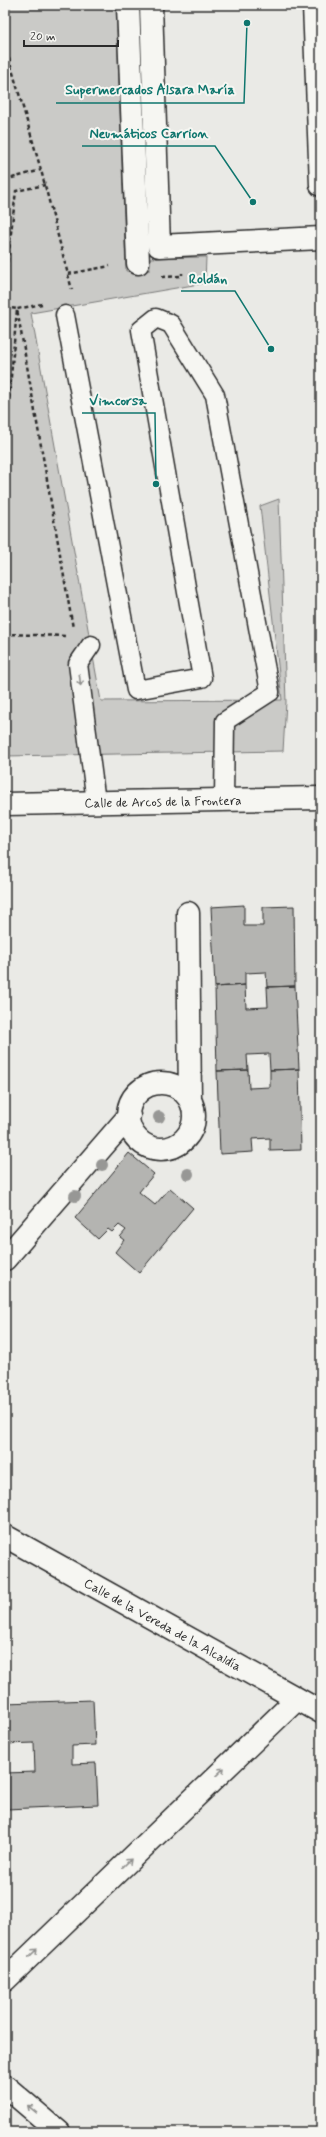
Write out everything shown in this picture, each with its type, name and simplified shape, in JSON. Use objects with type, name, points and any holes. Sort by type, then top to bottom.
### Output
[{"type":"street","points":[[128,5],[138,263]]},
{"type":"street","points":[[151,5],[160,246],[321,238]]},
{"type":"street","points":[[314,5],[321,185]]},
{"type":"street","name":"Calle de Arcos de la Frontera","points":[[5,804],[321,798]]},
{"type":"street","points":[[188,913],[190,1100]]},
{"type":"street","points":[[162,1083],[174,1086],[183,1091],[190,1100],[194,1110],[194,1121],[191,1131],[180,1143],[166,1149],[150,1147],[137,1138],[131,1129],[129,1116],[134,1098],[142,1090],[152,1085],[162,1083]]},
{"type":"street","points":[[5,1259],[129,1116]]},
{"type":"street","name":"Calle de la Vereda de la Alcaldía","points":[[5,1536],[321,1712]]},
{"type":"street","points":[[5,1980],[296,1699]]},
{"type":"street","points":[[5,2086],[59,2132]]},
{"type":"lane","points":[[65,315],[136,690],[202,678],[141,330],[156,318],[171,324],[215,395],[270,692],[225,721],[224,799]]},
{"type":"lane","points":[[91,645],[78,664],[96,802]]},
{"type":"path","points":[[5,45],[41,170],[72,292]]},
{"type":"path","points":[[5,180],[41,170]]},
{"type":"path","points":[[5,283],[16,192],[44,185]]},
{"type":"path","points":[[68,274],[113,265]]},
{"type":"path","points":[[162,277],[182,276]]},
{"type":"path","points":[[5,307],[17,308],[46,303]]},
{"type":"path","points":[[5,444],[17,308]]},
{"type":"path","points":[[17,308],[75,636]]},
{"type":"path","points":[[5,634],[67,636]]},
{"type":"shaded area","points":[[5,5],[116,5],[126,271],[150,270],[149,258],[206,257],[205,283],[31,313],[101,701],[282,700],[260,506],[279,499],[286,702],[283,751],[5,756]]},
{"type":"building","points":[[244,905],[244,926],[263,926],[263,907],[294,906],[295,986],[267,987],[266,972],[245,973],[245,985],[215,987],[211,907]]},
{"type":"building","points":[[245,985],[246,1008],[268,1007],[267,987],[295,986],[299,1069],[270,1070],[269,1054],[247,1055],[248,1070],[217,1071],[215,987]]},
{"type":"building","points":[[299,1069],[301,1150],[270,1151],[270,1138],[252,1139],[253,1152],[220,1154],[217,1071],[248,1070],[249,1088],[270,1087],[270,1070]]},
{"type":"building","points":[[129,1153],[154,1174],[139,1192],[155,1205],[170,1188],[193,1208],[139,1273],[115,1252],[124,1240],[120,1237],[126,1230],[119,1225],[112,1232],[108,1229],[98,1239],[75,1218]]},
{"type":"building","points":[[93,1700],[95,1745],[72,1746],[72,1764],[96,1763],[98,1805],[7,1809],[5,1773],[35,1772],[34,1743],[6,1744],[5,1703]]},
{"type":"place","name":"Supermercados Alsara María","points":[[247,23]]},
{"type":"place","name":"Neumáticos Carrion","points":[[253,202]]},
{"type":"place","name":"Roldán","points":[[271,349]]},
{"type":"place","name":"Vimcorsa","points":[[156,484]]}]
